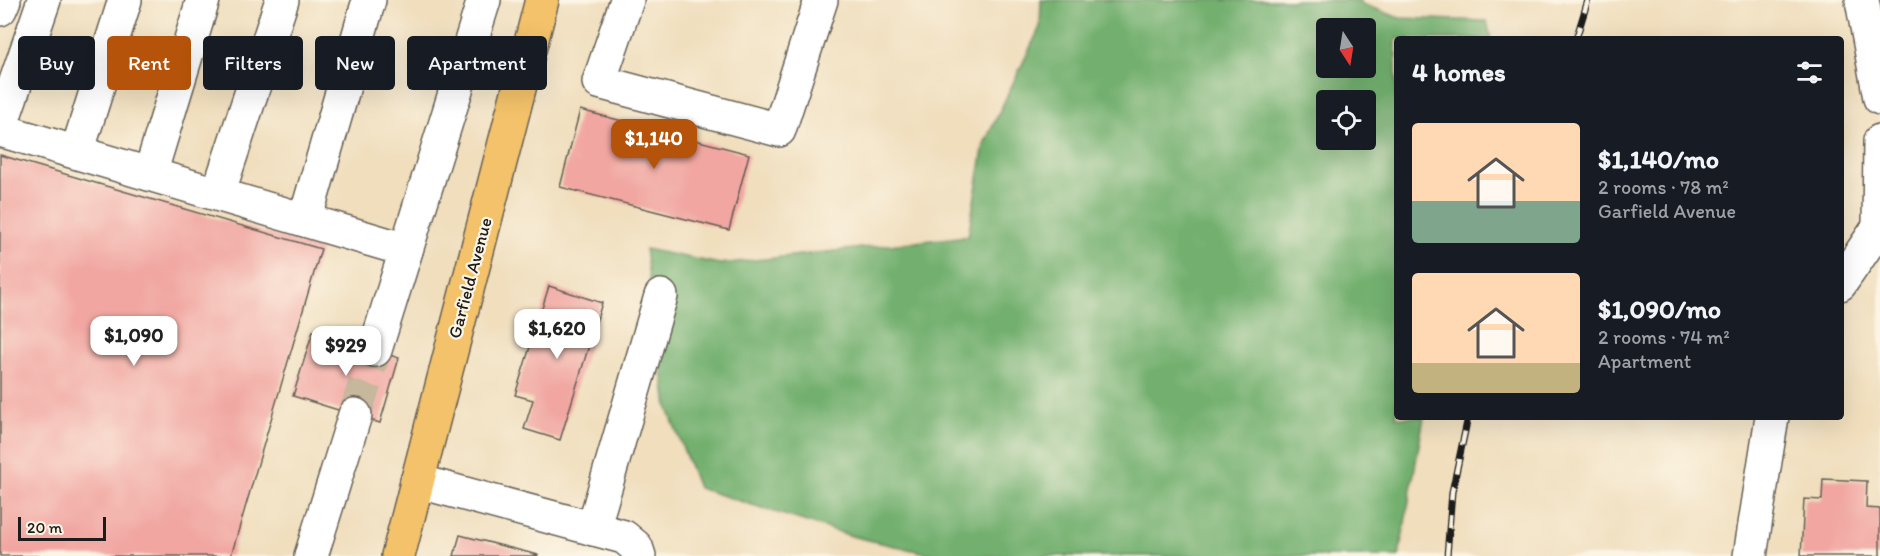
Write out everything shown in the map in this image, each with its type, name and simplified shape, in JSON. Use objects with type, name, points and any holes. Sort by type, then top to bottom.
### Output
[{"type":"main road","name":"Garfield Avenue","points":[[398,556],[542,0]]},
{"type":"lane","points":[[0,9],[4,0]]},
{"type":"lane","points":[[44,0],[0,129],[406,249]]},
{"type":"lane","points":[[77,152],[125,0]]},
{"type":"lane","points":[[150,174],[203,0]]},
{"type":"lane","points":[[218,194],[282,0]]},
{"type":"lane","points":[[305,220],[369,0]]},
{"type":"lane","points":[[375,350],[483,0]]},
{"type":"lane","points":[[627,0],[599,82],[779,130],[822,0]]},
{"type":"lane","points":[[1862,0],[1880,98]]},
{"type":"lane","points":[[1844,278],[1880,228],[1880,141]]},
{"type":"lane","points":[[593,529],[660,296]]},
{"type":"lane","points":[[311,556],[355,415]]},
{"type":"lane","points":[[1750,556],[1772,420]]},
{"type":"lane","points":[[417,481],[624,537],[636,547],[639,556]]},
{"type":"green space","points":[[1041,0],[1359,0],[1362,4],[1400,18],[1487,21],[1490,36],[1394,36],[1394,420],[1423,420],[1399,556],[939,556],[855,537],[698,488],[667,406],[645,249],[720,264],[968,236],[984,144],[1040,27]]},
{"type":"building","points":[[580,110],[749,154],[729,230],[560,187]]},
{"type":"building","points":[[0,155],[321,249],[231,556],[0,556]]},
{"type":"building","points":[[549,286],[602,303],[560,440],[524,429],[533,400],[515,395]]},
{"type":"building","points":[[313,331],[399,358],[380,423],[293,396]]},
{"type":"building","points":[[1823,479],[1867,481],[1866,508],[1880,509],[1880,556],[1801,556],[1804,499],[1822,500]]},
{"type":"building","points":[[460,535],[538,555],[454,556]]},
{"type":"tunnel","points":[[355,415],[375,350]]},
{"type":"railway","points":[[1577,36],[1588,0]]},
{"type":"railway","points":[[1447,556],[1452,492],[1467,420]]}]
